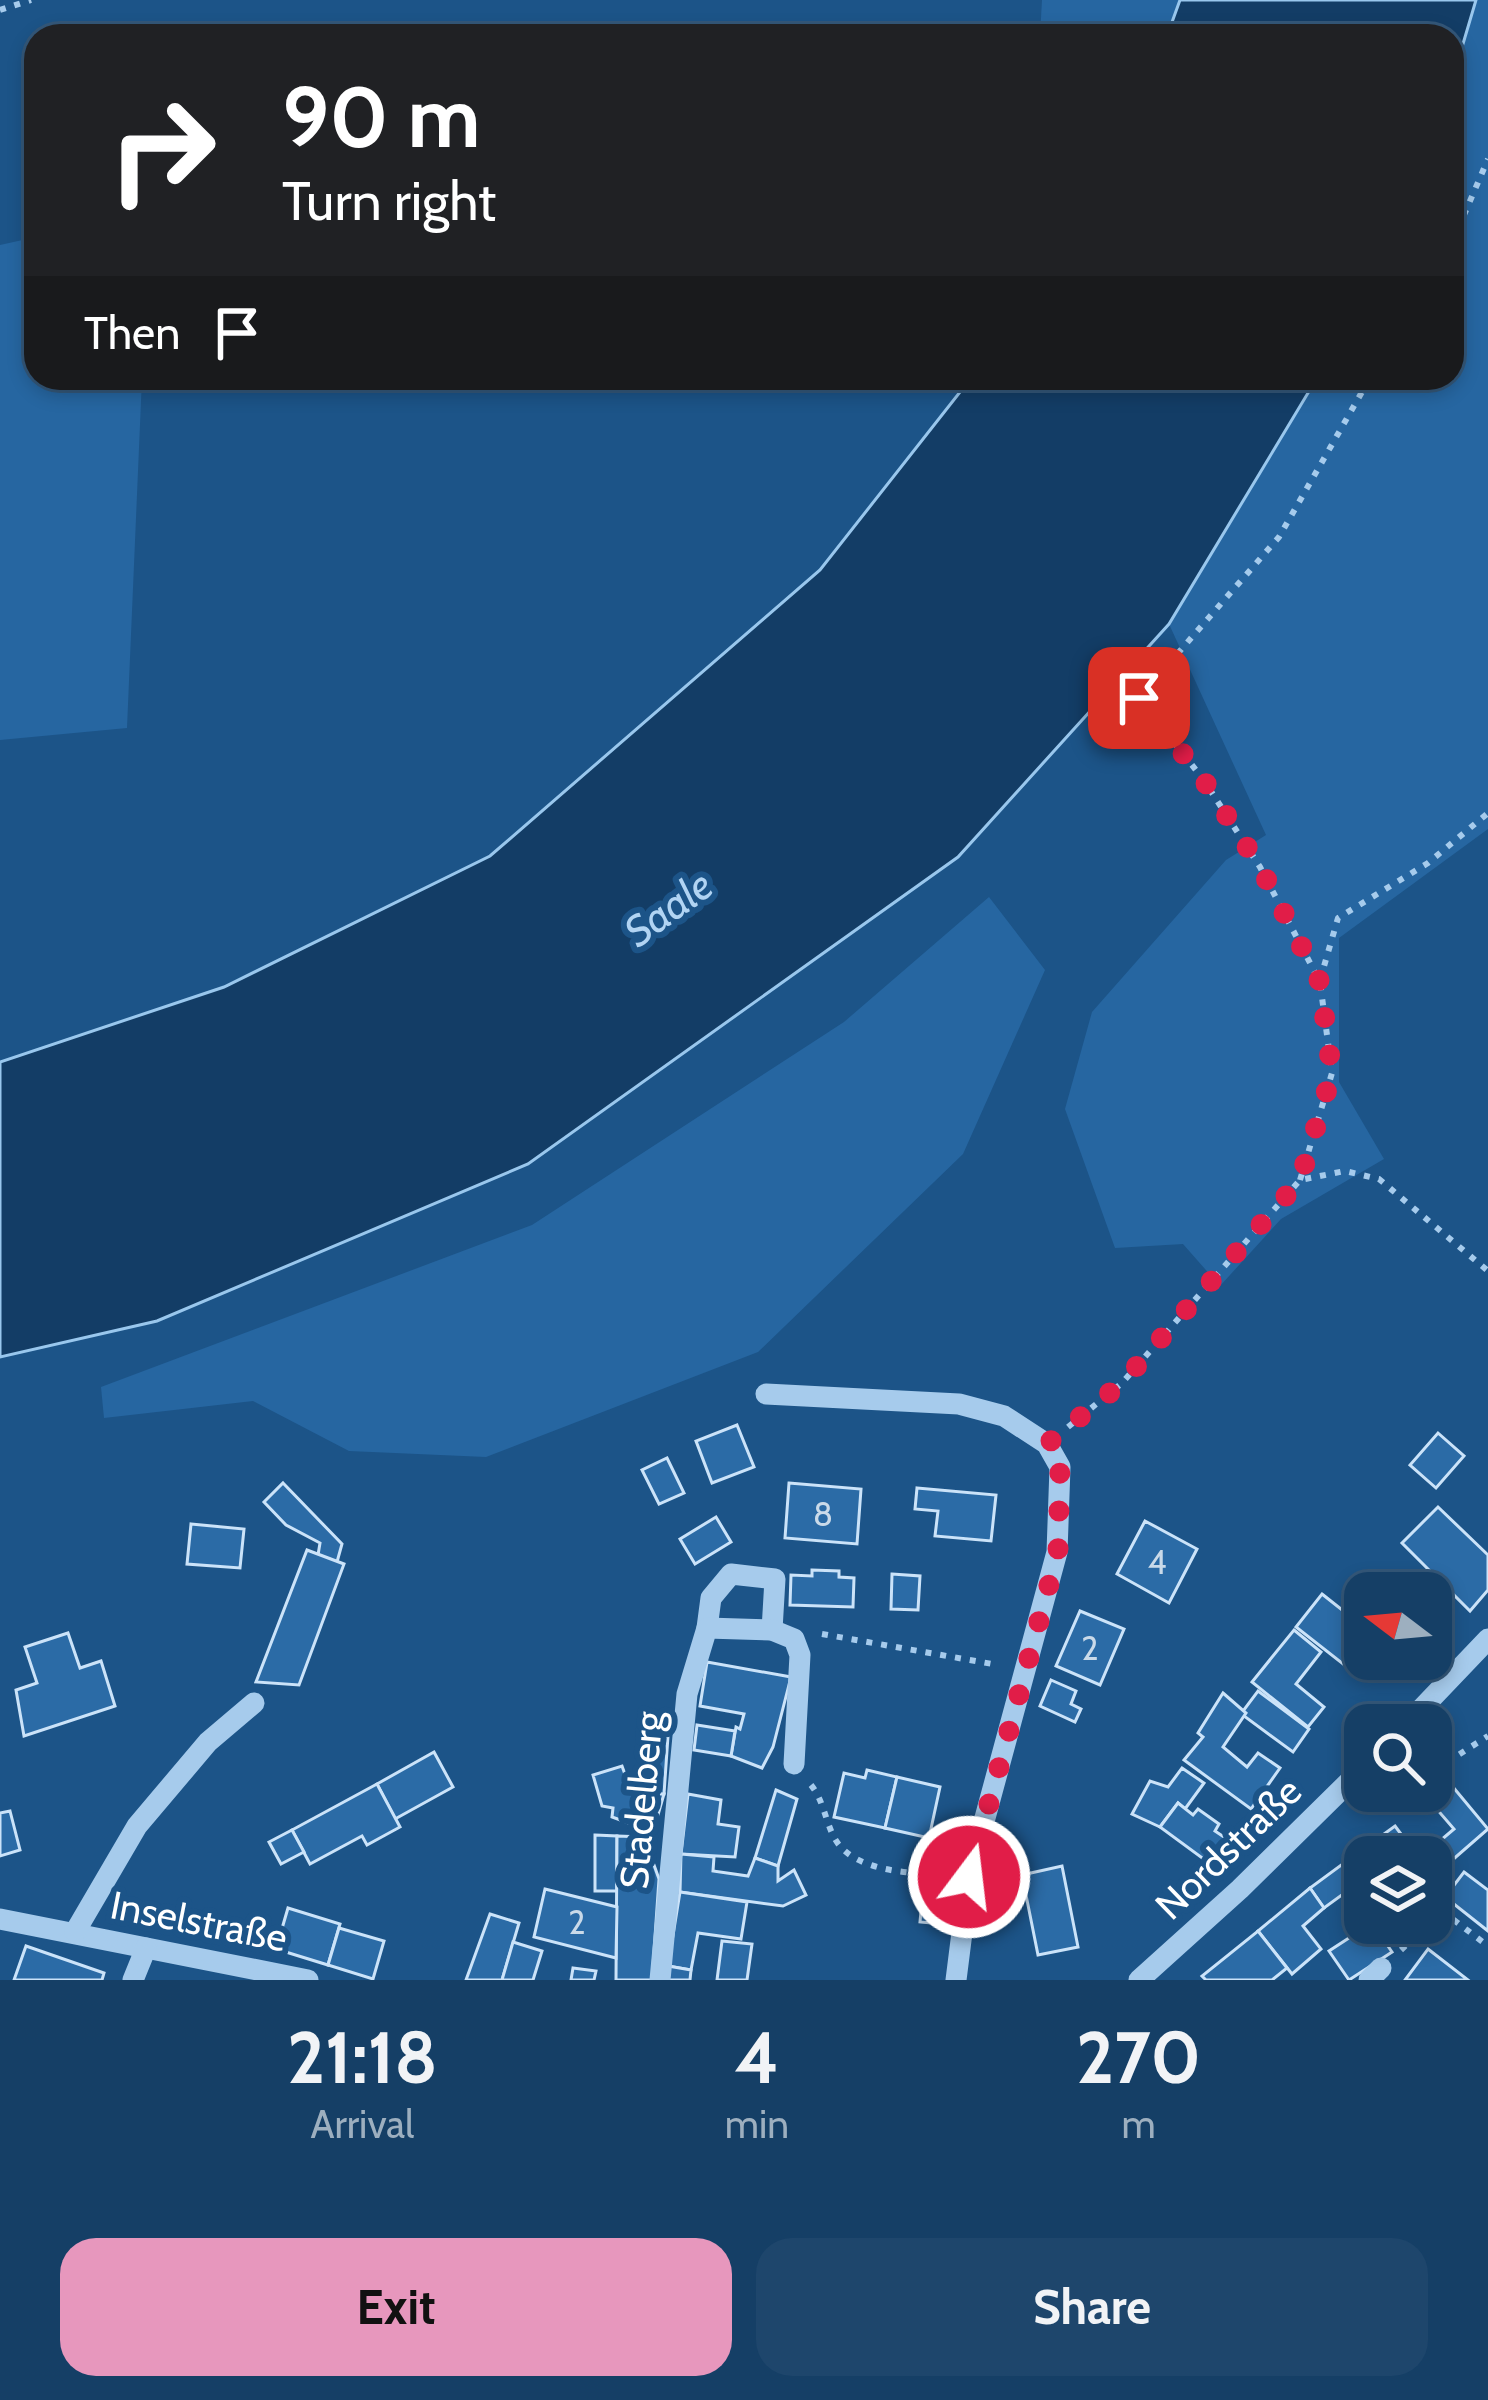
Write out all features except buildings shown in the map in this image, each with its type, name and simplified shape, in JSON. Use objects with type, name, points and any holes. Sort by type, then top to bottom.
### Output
[{"type":"street","points":[[766,1394],[959,1404],[1004,1416],[1047,1444],[1060,1467],[1058,1552],[969,1877],[956,1980]]},
{"type":"street","name":"Stadelberg","points":[[660,1980],[687,1694],[711,1598],[731,1574],[775,1579],[772,1630]]},
{"type":"street","points":[[707,1628],[772,1630],[794,1639],[800,1655],[794,1764]]},
{"type":"street","points":[[1426,1704],[1488,1639]]},
{"type":"street","name":"Inselstraße","points":[[75,1932],[137,1826],[208,1742],[254,1703]]},
{"type":"street","name":"Nordstraße","points":[[1139,1980],[1344,1786]]},
{"type":"street","name":"Inselstraße","points":[[0,1918],[308,1980]]},
{"type":"street","points":[[133,1980],[146,1948]]},
{"type":"path","points":[[0,10],[32,0]]},
{"type":"path","points":[[1464,215],[1488,159]]},
{"type":"path","points":[[1047,1444],[1122,1383],[1300,1180],[1332,1073],[1320,982],[1260,867],[1203,779],[1139,698],[1279,537],[1363,390]]},
{"type":"path","points":[[1320,982],[1338,917],[1428,862],[1488,813]]},
{"type":"path","points":[[1300,1180],[1345,1171],[1378,1179],[1488,1271]]},
{"type":"path","points":[[794,1639],[822,1634],[1001,1666]]},
{"type":"path","points":[[1452,1756],[1488,1736]]},
{"type":"path","points":[[794,1764],[819,1795],[835,1840],[850,1856],[901,1872],[969,1877]]},
{"type":"path","points":[[1452,1919],[1488,1946]]},
{"type":"path","points":[[1375,1974],[1407,1944]]},
{"type":"shaded area","points":[[1042,0],[1180,0],[1171,24],[1041,24]]},
{"type":"shaded area","points":[[1476,0],[1488,0],[1488,829],[1339,938],[1339,1082],[1384,1159],[1281,1219],[1220,1286],[1183,1244],[1115,1248],[1065,1109],[1092,1012],[1226,860],[1266,835],[1169,624],[1310,390],[1464,390],[1464,40]]},
{"type":"shaded area","points":[[24,240],[24,390],[141,390],[127,728],[0,740],[0,245]]},
{"type":"shaded area","points":[[989,897],[1045,970],[963,1154],[758,1352],[486,1457],[349,1451],[253,1401],[104,1418],[101,1387],[532,1225],[844,1022]]},
{"type":"water","points":[[1180,0],[1476,0],[1464,40],[1464,24],[1171,24]]},
{"type":"water","name":"Saale","points":[[962,390],[1310,390],[1169,624],[958,857],[528,1164],[157,1321],[0,1357],[0,1062],[224,987],[490,856],[820,570]]},
{"type":"route","points":[[969,1877],[1058,1552],[1060,1467],[1047,1444],[1122,1383],[1300,1180],[1332,1073],[1320,982],[1260,867],[1203,779],[1139,698]]}]
